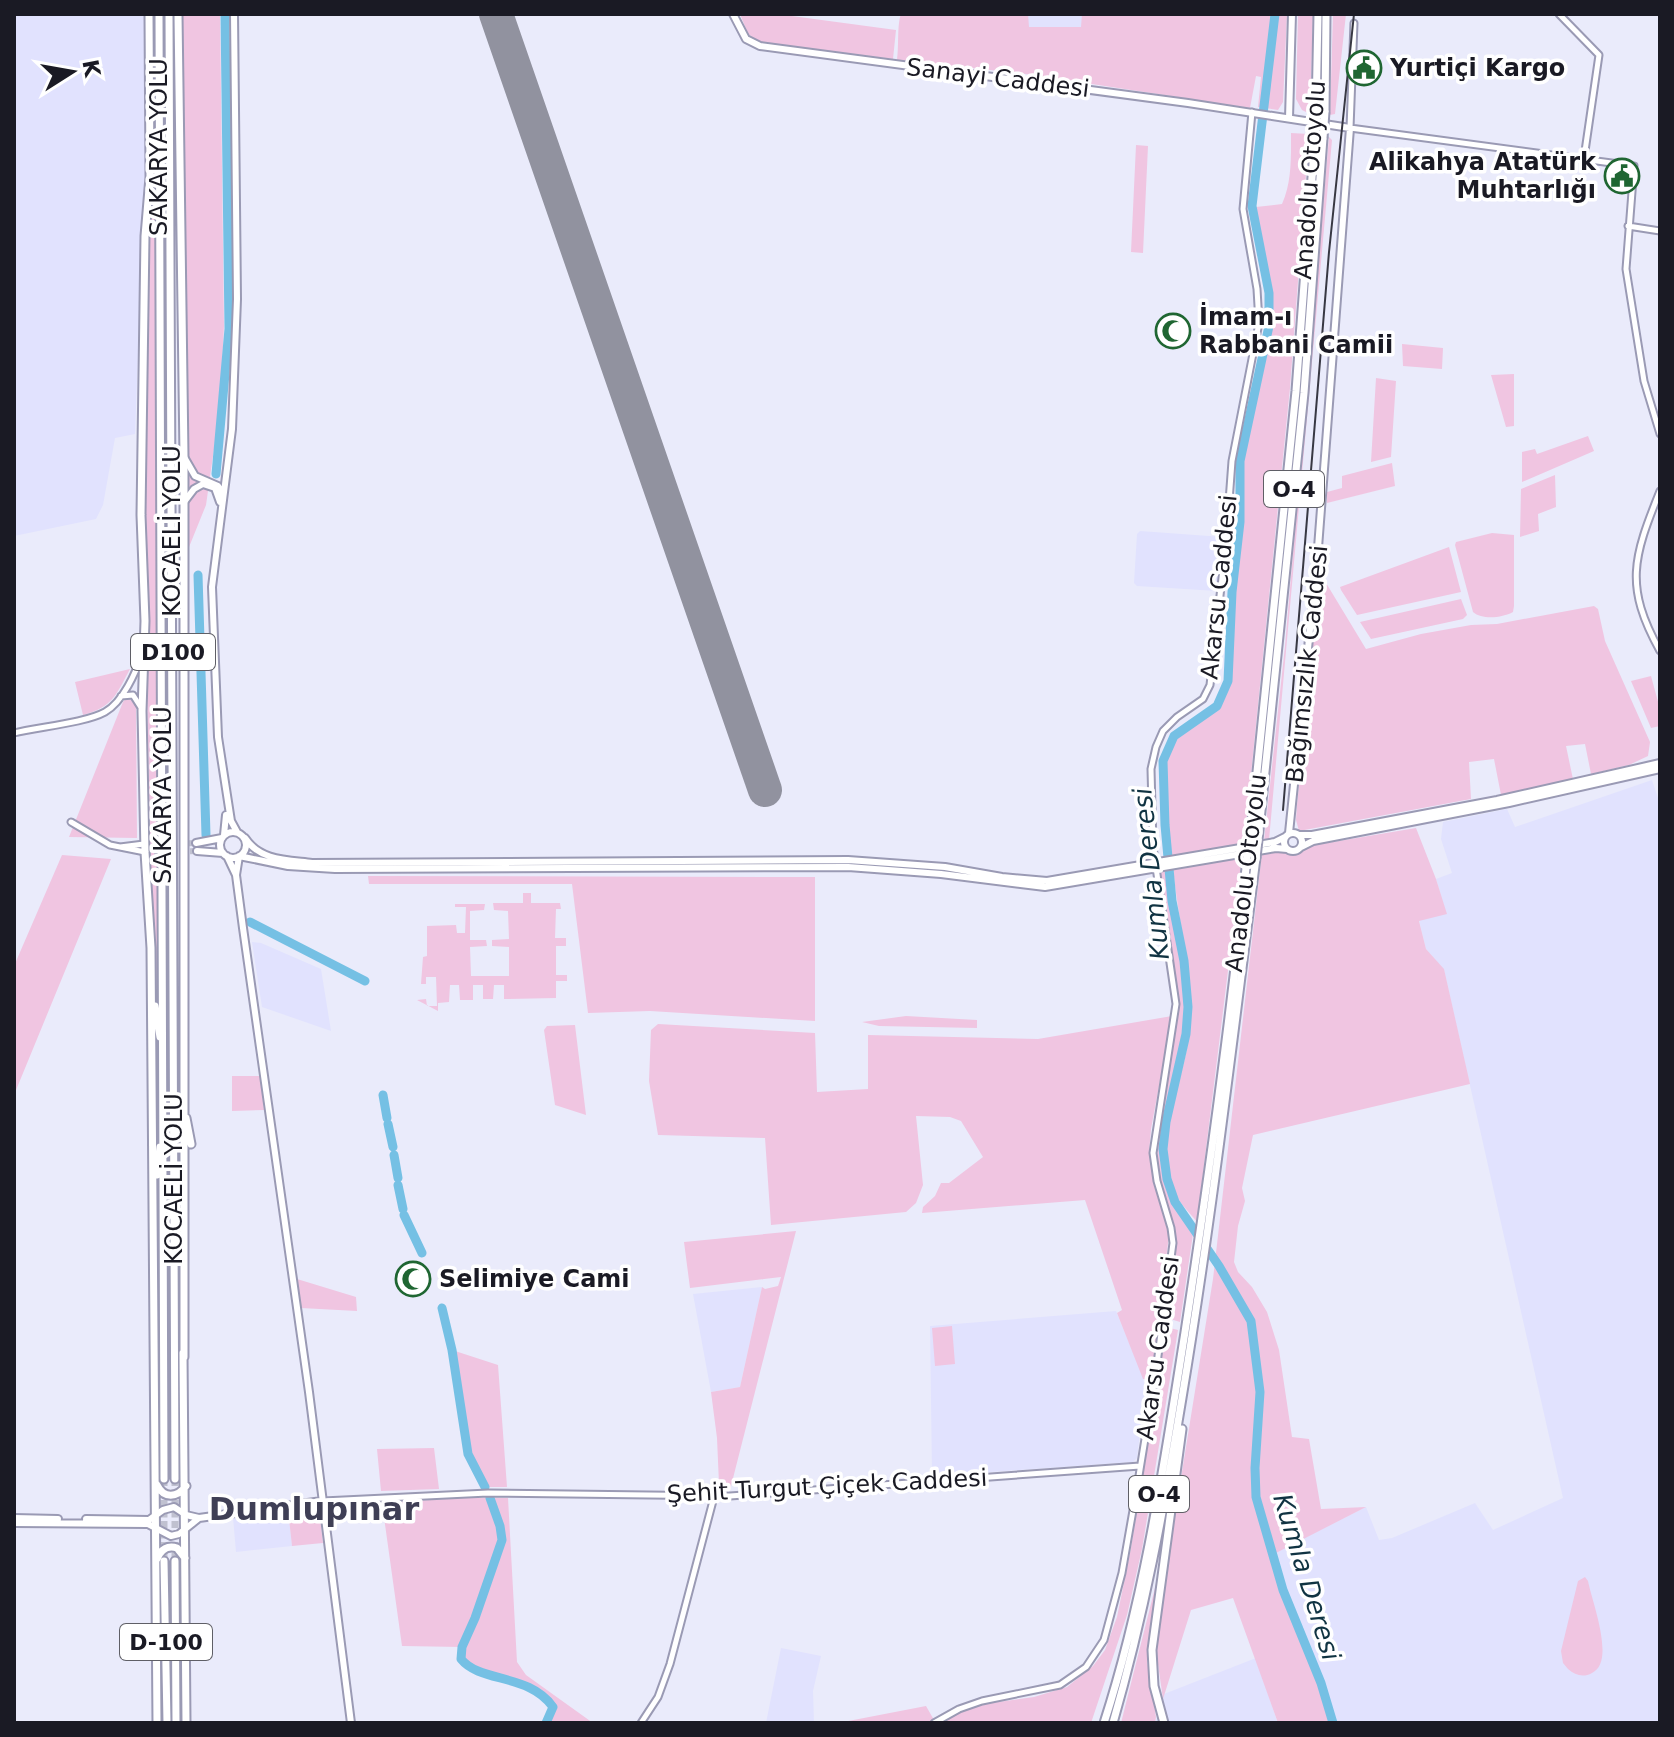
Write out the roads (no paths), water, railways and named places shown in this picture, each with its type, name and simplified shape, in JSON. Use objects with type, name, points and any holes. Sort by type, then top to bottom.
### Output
[{"type":"highway","points":[[155,14],[149,46],[150,177],[145,233],[141,460],[144,848],[151,977],[160,1491],[166,1495],[178,1494],[186,1486]]},
{"type":"highway","name":"SAKARYA YOLU","points":[[155,14],[163,1063],[160,1480]]},
{"type":"highway","points":[[173,14],[184,456],[182,1093],[186,1723]]},
{"type":"highway","name":"KOCAELİ YOLU","points":[[173,14],[169,67],[175,1479]]},
{"type":"highway","name":"Anadolu Otoyolu","points":[[1318,14],[1320,112]]},
{"type":"highway","name":"Anadolu Otoyolu","points":[[1113,1723],[1158,1545],[1210,1230],[1254,840],[1319,138],[1326,14]]},
{"type":"highway","name":"Anadolu Otoyolu","points":[[1104,1723],[1125,1649],[1162,1475],[1196,1261],[1252,858]]},
{"type":"highway","points":[[151,977],[163,1063]]},
{"type":"highway","points":[[182,1093],[191,1144]]},
{"type":"highway","points":[[153,1226],[163,1129]]},
{"type":"highway","points":[[155,1334],[163,1220]]},
{"type":"highway","points":[[173,1223],[184,1357]]},
{"type":"highway","points":[[1164,1723],[1154,1686],[1152,1650],[1179,1455],[1188,1361]]},
{"type":"highway","points":[[157,1723],[156,1567],[150,1522],[160,1480]]},
{"type":"highway","points":[[156,1567],[158,1555],[167,1547],[177,1548],[186,1560]]},
{"type":"highway","name":"D-100","points":[[164,1561],[167,1723]]},
{"type":"highway","name":"D-100","points":[[175,1561],[176,1723]]},
{"type":"main road","points":[[234,14],[237,299],[233,404],[231,440],[209,597],[213,725],[227,819],[220,845],[236,875]]},
{"type":"main road","name":"Sanayi Caddesi","points":[[733,14],[746,39],[760,46],[1350,128]]},
{"type":"main road","points":[[1289,118],[1292,14]]},
{"type":"main road","name":"Bağımsızlık Caddesi","points":[[1293,835],[1350,128]]},
{"type":"main road","points":[[184,456],[195,476],[222,497]]},
{"type":"main road","points":[[184,502],[199,485],[205,484],[215,488],[222,497],[212,587],[217,727],[231,821],[255,850],[266,856],[312,863],[848,860],[945,867],[1047,881],[1156,866]]},
{"type":"main road","points":[[1200,858],[1276,848],[1293,851],[1313,841],[1660,768]]},
{"type":"main road","points":[[237,832],[196,847],[288,866],[335,869],[848,867],[941,874],[1045,887],[1200,858],[1275,842],[1293,835],[1312,835],[1509,800]]},
{"type":"main road","points":[[1293,835],[1303,842],[1301,847]]},
{"type":"main road","points":[[1287,849],[1284,845],[1293,835]]},
{"type":"main road","points":[[245,838],[246,847],[239,856],[236,875],[351,1723]]},
{"type":"main road","points":[[14,1520],[150,1522],[170,1507],[199,1518],[322,1501]]},
{"type":"main road","points":[[150,1522],[162,1533],[171,1536],[179,1534],[199,1518]]},
{"type":"street","points":[[1559,14],[1599,55],[1584,158]]},
{"type":"street","points":[[1354,23],[1350,128],[1634,166],[1626,269],[1644,381],[1660,434]]},
{"type":"street","name":"Akarsu Caddesi","points":[[934,1723],[982,1701],[1060,1685],[1080,1673],[1099,1650],[1115,1605],[1156,1371],[1173,1243],[1154,1162],[1154,1133],[1176,1004],[1156,866],[1151,782],[1153,757],[1163,731],[1203,699],[1210,685],[1232,461],[1243,395],[1258,334],[1257,289],[1243,209],[1255,113]]},
{"type":"street","points":[[1628,226],[1660,231]]},
{"type":"street","points":[[1660,491],[1640,547],[1635,581],[1642,616],[1660,651]]},
{"type":"street","points":[[14,733],[98,715],[112,707],[137,666],[144,645]]},
{"type":"street","points":[[122,694],[133,695],[142,711]]},
{"type":"street","points":[[71,822],[101,842],[119,847],[144,848]]},
{"type":"street","name":"Şehit Turgut Çiçek Caddesi","points":[[322,1501],[488,1493],[714,1497],[1140,1466]]},
{"type":"street","points":[[641,1723],[658,1697],[670,1664],[714,1497]]},
{"type":"waterway","points":[[216,474],[229,329],[225,14]]},
{"type":"waterway","name":"Kumla Deresi","points":[[1275,14],[1252,206],[1269,293],[1269,326],[1240,461],[1240,522],[1232,592],[1228,681],[1217,706],[1174,736],[1163,761],[1172,901],[1184,961],[1188,1007],[1186,1034],[1163,1149],[1167,1179],[1175,1202],[1219,1266],[1251,1321],[1260,1392],[1256,1497],[1283,1590],[1321,1683],[1333,1723]]},
{"type":"waterway","points":[[198,575],[206,835]]},
{"type":"waterway","points":[[250,922],[365,981]]},
{"type":"waterway","points":[[383,1095],[387,1118]]},
{"type":"waterway","points":[[388,1124],[393,1147]]},
{"type":"waterway","points":[[394,1155],[398,1178]]},
{"type":"waterway","points":[[398,1185],[403,1209]]},
{"type":"waterway","points":[[404,1215],[422,1253]]},
{"type":"waterway","points":[[442,1308],[452,1350],[468,1454],[485,1487]]},
{"type":"waterway","points":[[490,1498],[502,1540],[462,1647],[461,1659],[480,1672],[518,1683],[543,1696],[553,1707],[546,1723]]},
{"type":"tunnel","points":[[144,844],[196,843]]},
{"type":"tunnel","points":[[145,852],[197,851]]},
{"type":"tunnel","points":[[164,1479],[164,1561]]},
{"type":"tunnel","points":[[175,1479],[175,1561]]},
{"type":"tram line","points":[[1283,810],[1329,252],[1354,14]]},
{"type":"place","name":"Yurtiçi Kargo","points":[[1364,68]]},
{"type":"place","name":"Alikahya Atatürk Muhtarlığı","points":[[1622,176]]},
{"type":"place","name":"İmam-ı Rabbani Camii","points":[[1173,331]]},
{"type":"place","name":"Selimiye Cami","points":[[413,1279]]},
{"type":"district","name":"Dumlupınar","points":[[314,1509]]}]
